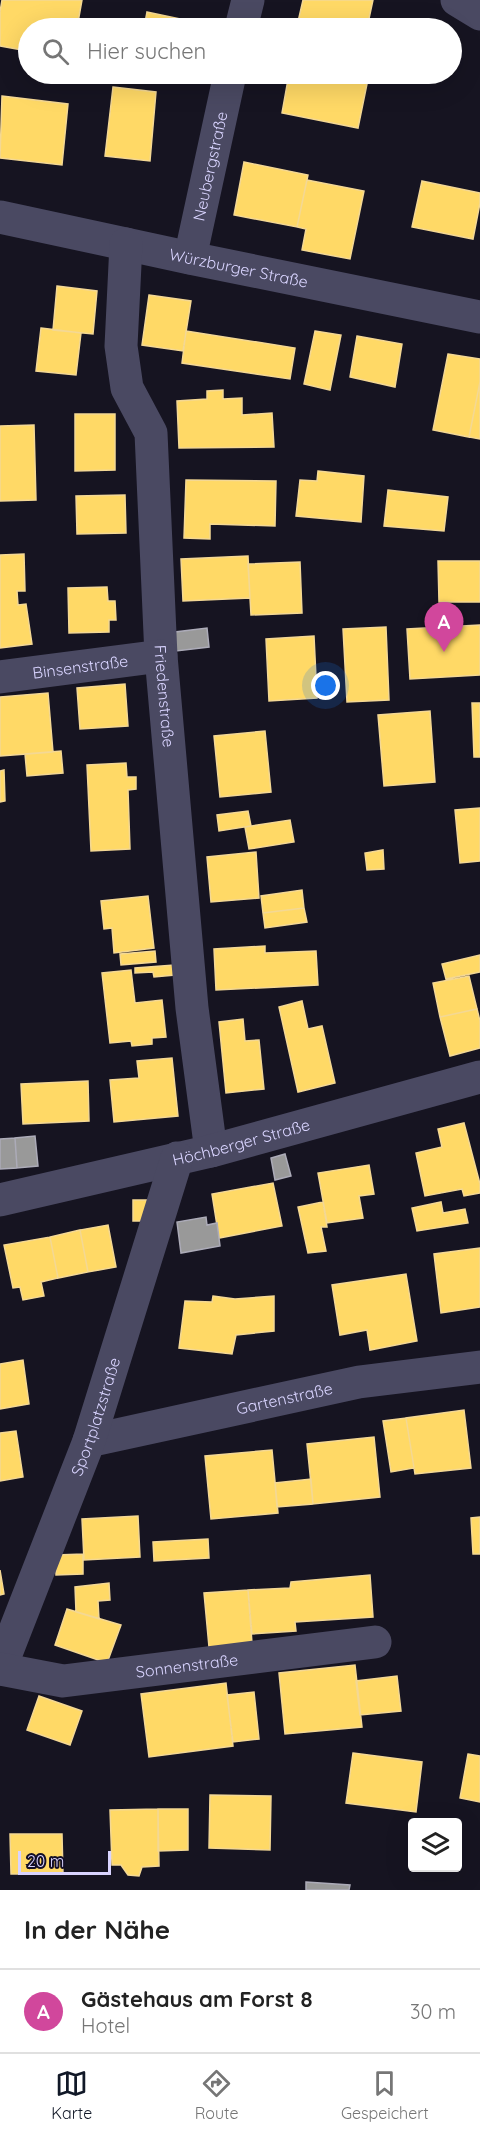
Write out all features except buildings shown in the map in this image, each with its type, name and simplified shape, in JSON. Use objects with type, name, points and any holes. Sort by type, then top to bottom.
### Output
[{"type":"street","points":[[244,18],[248,0]]},
{"type":"street","points":[[457,0],[480,14]]},
{"type":"street","name":"Neubergstraße","points":[[190,258],[228,84]]},
{"type":"street","name":"Würzburger Straße","points":[[0,217],[480,317]]},
{"type":"street","name":"Friedenstraße","points":[[126,244],[121,346],[127,388],[151,433],[161,656],[192,1008],[211,1151]]},
{"type":"street","name":"Binsenstraße","points":[[0,677],[161,656]]},
{"type":"street","name":"Höchberger Straße","points":[[0,1200],[211,1151],[480,1077]]},
{"type":"street","name":"Sportplatzstraße","points":[[0,1669],[89,1441],[177,1158]]},
{"type":"street","name":"Gartenstraße","points":[[89,1441],[359,1382],[480,1366]]},
{"type":"street","name":"Sonnenstraße","points":[[0,1669],[63,1681],[375,1642]]},
{"type":"place","name":"Gästehaus am Forst 8","points":[[444,652]]}]
